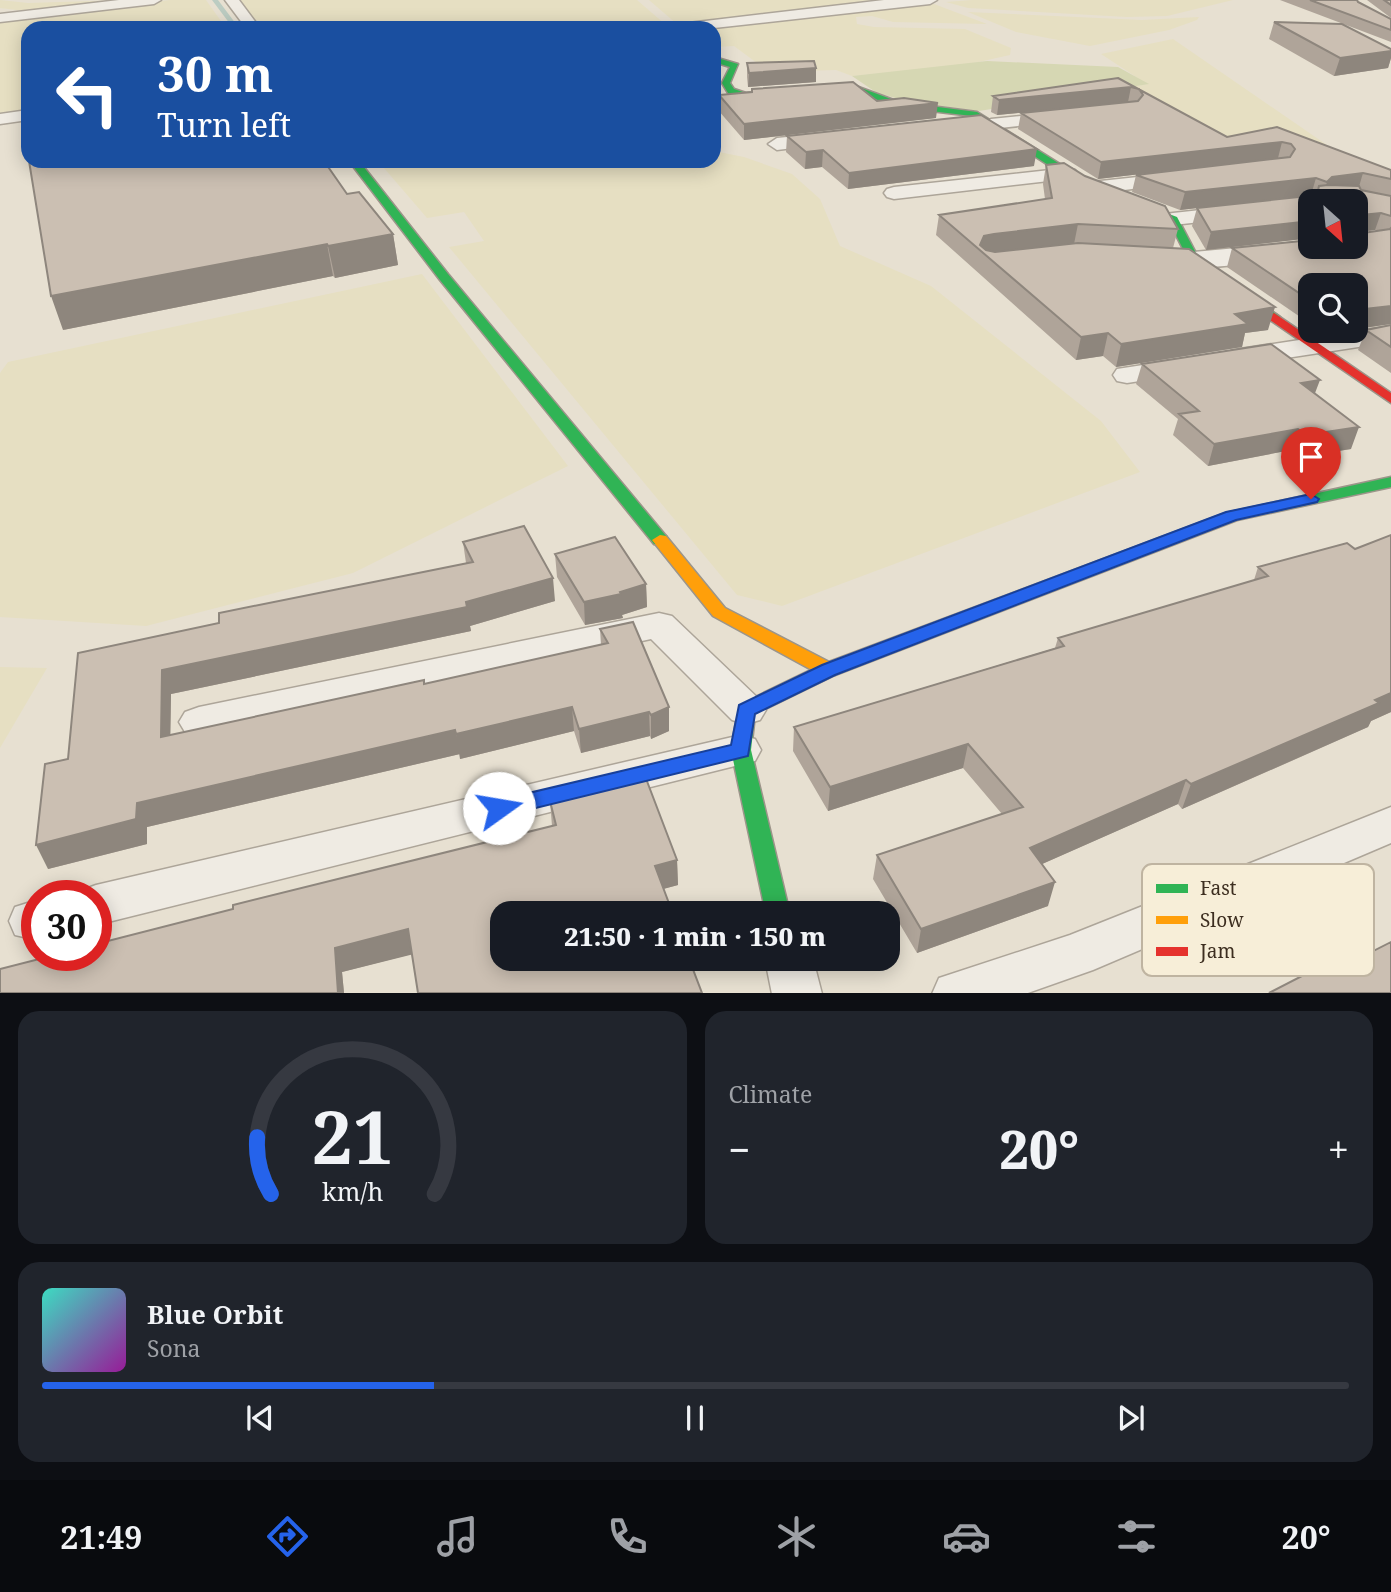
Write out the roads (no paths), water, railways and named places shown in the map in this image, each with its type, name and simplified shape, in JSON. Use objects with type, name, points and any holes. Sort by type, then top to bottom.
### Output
[{"type":"street","points":[[0,18],[154,0]]},
{"type":"street","points":[[232,0],[248,21]]},
{"type":"street","points":[[721,23],[930,0]]},
{"type":"street","points":[[721,61],[735,66],[726,83],[731,91],[745,96],[853,88],[898,104],[962,111],[989,123],[1091,188],[1173,219],[1298,205]]},
{"type":"street","points":[[0,119],[21,116]]},
{"type":"street","points":[[934,127],[1073,116]]},
{"type":"street","points":[[777,144],[842,137]]},
{"type":"street","points":[[360,168],[453,288],[719,612],[828,670]]},
{"type":"street","points":[[894,193],[1068,174]]},
{"type":"street","points":[[1091,188],[1198,176]]},
{"type":"street","points":[[1173,219],[1194,261],[1391,399]]},
{"type":"street","points":[[1140,258],[1194,261],[1298,249]]},
{"type":"street","points":[[1127,375],[1391,334]]},
{"type":"street","points":[[112,901],[743,730],[828,670],[1232,516],[1391,482]]},
{"type":"street","points":[[200,722],[659,625],[743,730],[776,901]]},
{"type":"street","points":[[1295,864],[1391,824]]},
{"type":"street","points":[[957,993],[1076,955],[1142,928]]},
{"type":"street","points":[[792,971],[797,993]]},
{"type":"waterway","points":[[215,0],[231,21]]}]
